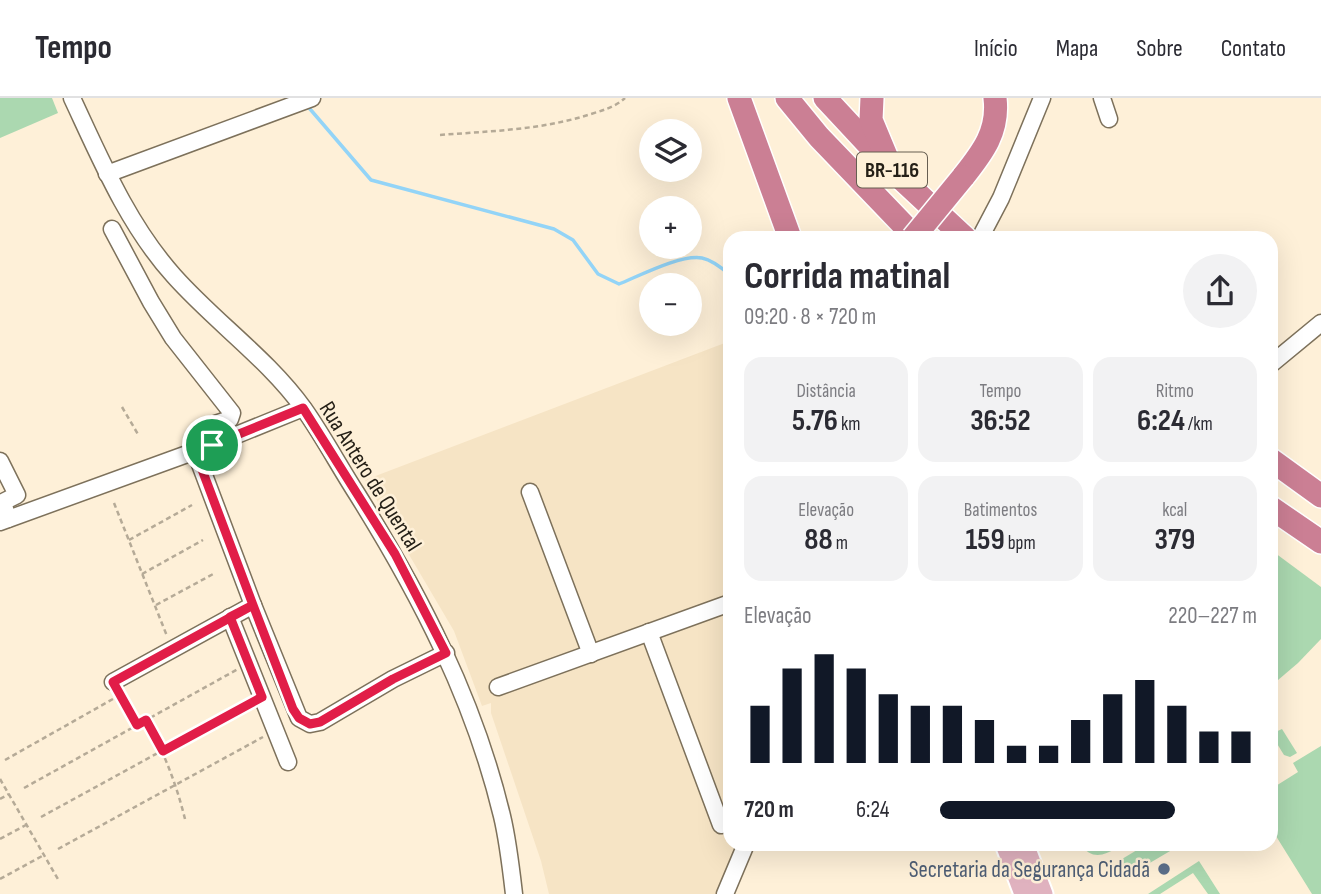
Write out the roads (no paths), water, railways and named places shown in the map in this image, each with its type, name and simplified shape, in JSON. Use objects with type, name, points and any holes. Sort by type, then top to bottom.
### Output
[{"type":"highway","points":[[739,98],[786,231]]},
{"type":"highway","name":"BR-116","points":[[787,98],[819,137],[908,231]]},
{"type":"highway","name":"BR-116","points":[[825,98],[893,171],[957,231]]},
{"type":"highway","points":[[872,98],[873,129],[893,171]]},
{"type":"highway","points":[[921,231],[985,149],[991,136],[996,111],[995,98]]},
{"type":"highway","points":[[1278,465],[1321,496]]},
{"type":"highway","points":[[1278,512],[1321,542]]},
{"type":"main road","points":[[1009,851],[1025,880],[1043,894]]},
{"type":"main road","points":[[1024,851],[1025,880]]},
{"type":"street","name":"Rua Antero de Quental","points":[[72,98],[107,174],[135,224],[172,274],[264,364],[303,408],[395,554],[446,653],[471,713],[502,814],[514,894]]},
{"type":"street","points":[[107,174],[312,98]]},
{"type":"street","points":[[984,231],[1006,188],[1042,98]]},
{"type":"street","points":[[1102,98],[1108,119]]},
{"type":"street","points":[[112,229],[173,338],[232,413],[230,419],[206,427],[212,445]]},
{"type":"street","points":[[1278,358],[1321,323]]},
{"type":"street","points":[[0,461],[18,495],[3,502],[4,520],[212,445],[303,408]]},
{"type":"street","points":[[195,451],[293,709],[299,718],[310,724],[320,722],[393,679],[446,653]]},
{"type":"street","points":[[530,492],[590,653]]},
{"type":"street","points":[[116,689],[173,649],[253,605]]},
{"type":"street","points":[[498,687],[723,606]]},
{"type":"street","points":[[230,617],[288,762]]},
{"type":"street","points":[[649,632],[721,825]]},
{"type":"street","points":[[725,894],[743,851]]},
{"type":"waterway","points":[[310,109],[371,180],[554,229],[573,240],[598,274],[619,284],[683,259],[702,258],[723,269]]},
{"type":"place","name":"Secretaria da Segurança Cidadã","points":[[1164,869]]}]
